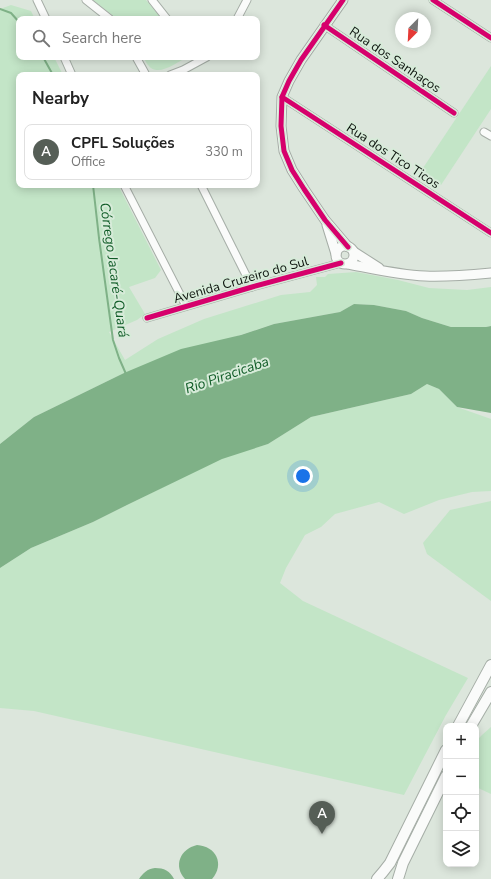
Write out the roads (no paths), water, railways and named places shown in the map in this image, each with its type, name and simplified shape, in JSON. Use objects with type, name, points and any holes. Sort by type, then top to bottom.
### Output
[{"type":"main road","points":[[460,723],[491,665]]},
{"type":"main road","points":[[473,723],[491,692]]},
{"type":"main road","points":[[377,879],[390,863],[443,756]]},
{"type":"main road","points":[[398,879],[403,864],[443,782]]},
{"type":"street","points":[[37,0],[45,16]]},
{"type":"street","points":[[86,0],[106,16]]},
{"type":"street","points":[[152,0],[165,16]]},
{"type":"street","points":[[239,16],[247,0]]},
{"type":"street","points":[[336,254],[338,250],[344,246],[351,249],[355,255],[352,262],[345,264],[338,261],[325,220],[292,170],[284,151],[281,126],[282,97],[289,81],[301,60],[343,0]]},
{"type":"street","points":[[433,0],[491,38]]},
{"type":"street","name":"Rua dos Sanhaços","points":[[324,26],[454,113]]},
{"type":"street","points":[[65,60],[71,72]]},
{"type":"street","points":[[138,60],[144,72]]},
{"type":"street","points":[[178,72],[200,60]]},
{"type":"street","name":"Rua dos Tico Ticos","points":[[282,97],[491,233]]},
{"type":"street","points":[[484,132],[491,136]]},
{"type":"street","points":[[126,188],[186,306]]},
{"type":"street","points":[[203,188],[252,287]]},
{"type":"street","name":"Avenida Cruzeiro do Sul","points":[[325,220],[351,249],[384,271]]},
{"type":"street","name":"Avenida Cruzeiro do Sul","points":[[147,318],[252,287],[345,264],[396,273],[426,276],[491,273]]},
{"type":"water","name":"Rio Piracicaba","points":[[354,304],[374,305],[406,311],[422,318],[451,327],[491,326],[491,413],[457,407],[439,389],[427,384],[411,394],[311,417],[268,444],[222,459],[93,522],[31,548],[0,568],[0,444],[34,417],[124,373],[181,349],[241,335],[274,324],[340,312]]},
{"type":"water","points":[[197,845],[204,846],[214,852],[218,862],[218,868],[212,879],[185,879],[181,874],[179,869],[180,859],[186,850]]},
{"type":"water","points":[[155,868],[166,870],[174,879],[139,879],[150,869]]},
{"type":"waterway","name":"Córrego Jacaré-Quará","points":[[0,9],[11,13],[16,19]]},
{"type":"waterway","name":"Córrego Jacaré-Quará","points":[[45,60],[51,72]]},
{"type":"waterway","name":"Córrego Jacaré-Quará","points":[[93,188],[113,340],[126,374]]},
{"type":"place","name":"CPFL Soluções","points":[[322,834]]}]
